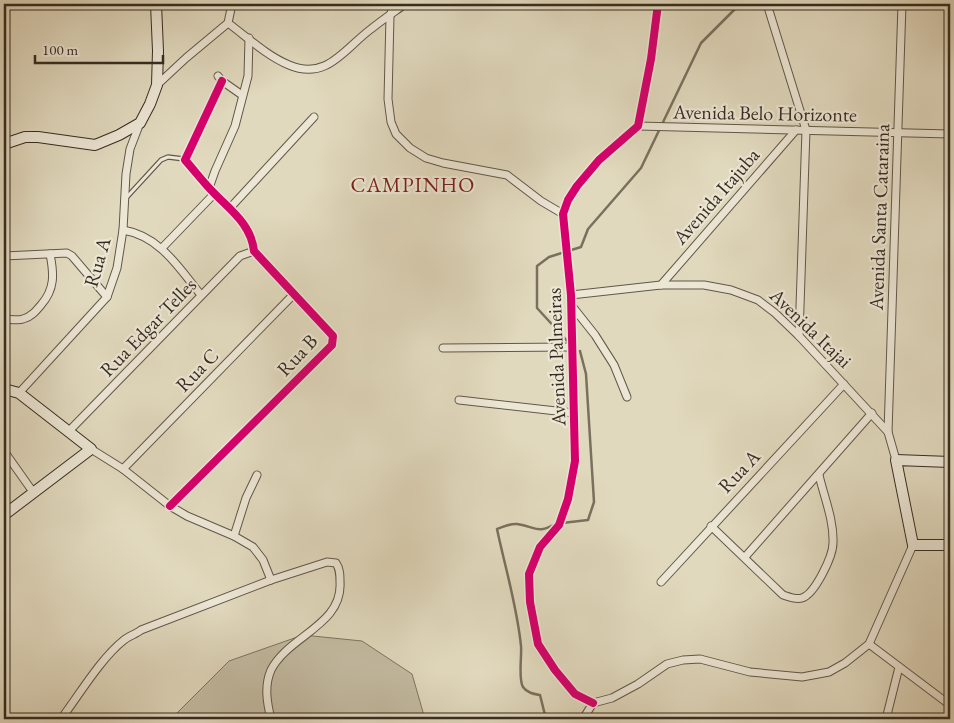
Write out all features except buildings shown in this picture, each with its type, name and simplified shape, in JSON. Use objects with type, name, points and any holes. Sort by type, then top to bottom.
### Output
[{"type":"street","points":[[4,144],[25,138],[38,137],[95,145],[119,135],[140,123],[157,85],[156,4]]},
{"type":"street","points":[[157,85],[228,23],[232,4]]},
{"type":"street","points":[[394,4],[390,16],[388,99],[391,122],[396,134],[410,148],[426,158],[507,175],[541,201],[563,214],[568,200],[577,186],[599,160],[638,126],[651,59],[658,4]]},
{"type":"street","points":[[228,23],[288,65],[303,69],[317,69],[331,64],[371,28],[405,4]]},
{"type":"street","points":[[767,4],[806,130],[799,336]]},
{"type":"street","name":"Avenida Santa Cataraina","points":[[888,432],[902,4]]},
{"type":"street","points":[[162,248],[211,191],[214,171],[235,126],[248,76],[249,38]]},
{"type":"street","points":[[185,160],[220,79],[242,95]]},
{"type":"street","points":[[230,208],[314,117]]},
{"type":"street","name":"Rua A","points":[[20,393],[107,297],[117,268],[123,230],[126,174],[130,149],[140,123]]},
{"type":"street","name":"Avenida Belo Horizonte","points":[[638,126],[950,134]]},
{"type":"street","name":"Avenida Itajuba","points":[[662,285],[796,130]]},
{"type":"street","name":"Rua B","points":[[170,506],[332,345],[332,336],[254,251],[253,240],[249,230],[230,208],[211,191],[185,160]]},
{"type":"street","name":"Avenida Palmeiras","points":[[563,214],[571,295],[575,461],[568,499],[559,525],[540,547],[529,574],[530,602],[538,644],[555,670],[575,694],[593,703]]},
{"type":"street","points":[[123,230],[144,236],[162,248],[201,295]]},
{"type":"street","name":"Rua Edgar Telles","points":[[70,431],[240,256],[254,251]]},
{"type":"street","points":[[4,256],[67,253],[72,256],[107,297]]},
{"type":"street","points":[[4,319],[21,320],[34,314],[47,298],[53,285],[50,254]]},
{"type":"street","name":"Avenida Itajai","points":[[571,295],[662,285],[704,285],[731,290],[758,300],[799,336],[888,432],[896,460],[913,545]]},
{"type":"street","name":"Rua C","points":[[123,469],[294,294]]},
{"type":"street","points":[[571,306],[595,335],[614,365],[627,397]]},
{"type":"street","points":[[443,348],[571,347]]},
{"type":"street","name":"Rua A","points":[[660,582],[844,384]]},
{"type":"street","points":[[4,389],[20,393],[91,449],[123,469],[170,506],[253,547],[263,560],[271,580]]},
{"type":"street","points":[[459,400],[574,413]]},
{"type":"street","points":[[745,557],[872,413]]},
{"type":"street","points":[[4,515],[91,449]]},
{"type":"street","points":[[4,451],[33,492]]},
{"type":"street","points":[[896,460],[950,462]]},
{"type":"street","points":[[234,536],[246,498],[257,475]]},
{"type":"street","points":[[710,526],[745,557],[783,595],[792,598],[803,598],[813,591],[830,559],[833,544],[832,524],[819,475]]},
{"type":"street","points":[[583,719],[593,703],[612,698],[638,684],[667,664],[683,660],[700,659],[750,672],[802,677],[829,672],[845,663],[869,644],[913,545],[950,545]]},
{"type":"street","points":[[62,719],[96,671],[124,641],[141,630],[271,580],[328,562],[336,563],[339,567],[340,587],[336,603],[330,614],[278,658],[271,671],[266,688],[270,719]]},
{"type":"street","points":[[869,644],[950,705]]},
{"type":"street","points":[[886,719],[899,667]]},
{"type":"lane","points":[[124,200],[161,160],[168,157],[185,160]]},
{"type":"shaded area","points":[[303,635],[362,641],[412,674],[425,719],[171,719],[229,661]]},
{"type":"waterway","points":[[569,343],[537,308],[537,266],[549,257],[581,247],[588,229],[641,168],[701,43],[740,4]]},
{"type":"waterway","points":[[562,523],[588,520],[594,502],[586,374],[580,351]]},
{"type":"waterway","points":[[546,719],[540,695],[526,691],[523,687],[520,673],[521,646],[519,631],[497,529],[515,524],[545,529],[557,523]]},
{"type":"cycle path","points":[[593,703],[575,694],[555,670],[538,644],[530,602],[529,574],[540,547],[559,525],[568,499],[575,461],[571,295],[563,214],[568,200],[577,186],[599,160],[638,126],[651,59],[658,4]]},
{"type":"cycle path","points":[[170,506],[332,345],[333,336],[254,251],[249,233],[239,218],[185,160],[222,81]]},
{"type":"district","name":"CAMPINHO","points":[[413,185]]}]
